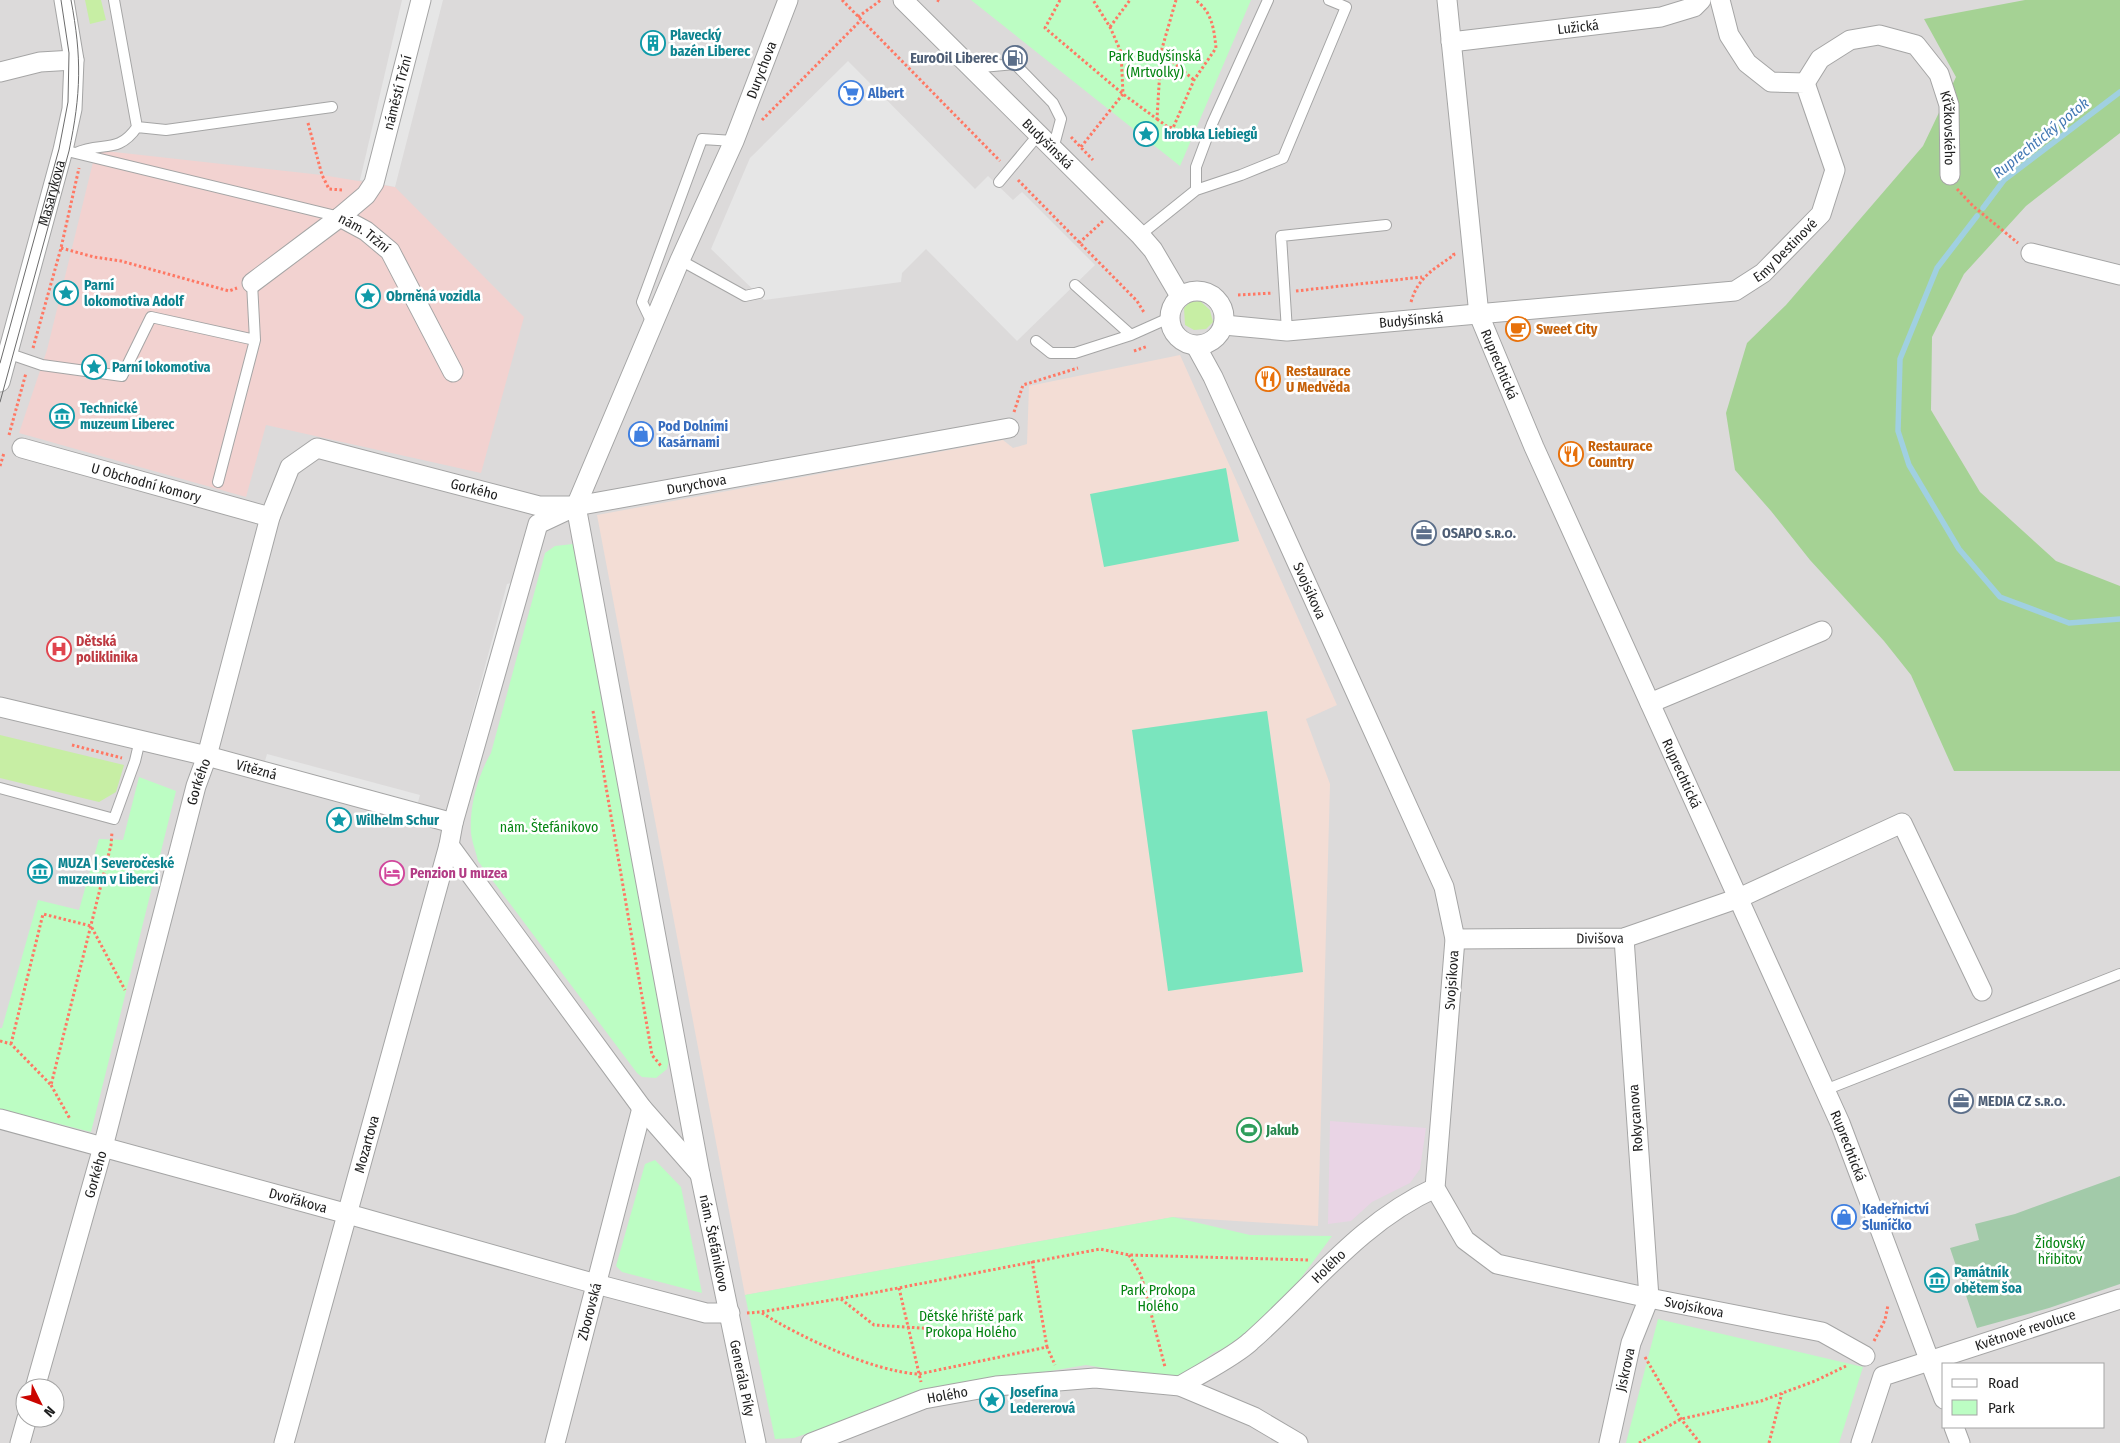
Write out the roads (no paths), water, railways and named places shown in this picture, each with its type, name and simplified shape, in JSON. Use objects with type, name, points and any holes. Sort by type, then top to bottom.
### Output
[{"type":"street","name":"Masarykova","points":[[0,382],[7,353],[73,153],[74,60],[64,0]]},
{"type":"street","name":"náměstí Tržní","points":[[374,183],[422,0]]},
{"type":"street","name":"Durychova","points":[[576,506],[680,260],[734,141],[788,0]]},
{"type":"street","name":"Budyšínská","points":[[903,0],[1140,235],[1153,250],[1180,296]]},
{"type":"street","name":"Ruprechtická","points":[[1447,0],[1479,315],[1534,447],[1840,1123],[1942,1394]]},
{"type":"street","name":"Lužická","points":[[1451,42],[1661,17],[1694,7],[1701,0]]},
{"type":"street","points":[[1720,0],[1729,35],[1748,63],[1771,82],[1805,83]]},
{"type":"street","name":"Křížkovského","points":[[1805,83],[1820,59],[1850,40],[1879,35],[1916,45],[1939,74],[1949,105],[1950,175]]},
{"type":"street","points":[[0,72],[40,62],[74,60]]},
{"type":"street","name":"Emy Destinové","points":[[1479,315],[1735,291],[1763,273],[1822,214],[1834,170],[1805,83]]},
{"type":"street","name":"nám. Tržní","points":[[374,183],[366,195],[340,217],[366,231],[390,251],[453,372]]},
{"type":"street","points":[[252,284],[340,217]]},
{"type":"street","points":[[2031,253],[2120,275]]},
{"type":"street","points":[[1197,291],[1214,296],[1223,311],[1224,325],[1212,341],[1196,346],[1180,340],[1174,334],[1169,318],[1175,302],[1180,296],[1197,291]]},
{"type":"street","name":"Budyšínská","points":[[1224,325],[1287,331],[1479,315]]},
{"type":"street","name":"Svojsíkova","points":[[1196,346],[1213,377],[1444,887],[1455,939],[1434,1188],[1465,1240],[1497,1264],[1649,1298],[1822,1332],[1865,1356]]},
{"type":"street","name":"Durychova","points":[[576,506],[1009,428]]},
{"type":"street","name":"U Obchodní komory","points":[[11,448],[270,517]]},
{"type":"street","name":"Gorkého","points":[[38,1378],[103,1147],[196,786],[207,756],[270,517],[290,466],[317,448],[538,506],[576,506]]},
{"type":"street","points":[[449,845],[453,823],[538,524],[576,506]]},
{"type":"street","name":"nám. Štefánikovo","points":[[576,506],[700,1174],[730,1313]]},
{"type":"street","points":[[1650,703],[1822,631]]},
{"type":"street","name":"Vítězná","points":[[0,707],[207,756],[453,823]]},
{"type":"street","points":[[1739,898],[1902,823],[1982,991]]},
{"type":"street","name":"nám. Štefánikovo","points":[[449,845],[642,1108],[700,1174]]},
{"type":"street","name":"Mozartova","points":[[284,1443],[449,845]]},
{"type":"street","name":"Divišova","points":[[1455,939],[1624,938],[1739,898]]},
{"type":"street","name":"Rokycanova","points":[[1624,938],[1649,1298]]},
{"type":"street","points":[[596,1284],[642,1108]]},
{"type":"street","name":"Dvořákova","points":[[0,1119],[596,1284]]},
{"type":"street","name":"Holého","points":[[1175,1386],[1250,1343],[1332,1260],[1388,1214],[1434,1188]]},
{"type":"street","name":"Zborovská","points":[[554,1443],[596,1284],[706,1313],[730,1313]]},
{"type":"street","name":"Jiskrova","points":[[1610,1443],[1631,1343],[1649,1298]]},
{"type":"street","name":"Květnové revoluce","points":[[1861,1443],[1882,1376],[2120,1299]]},
{"type":"street","name":"Generála Píky","points":[[730,1313],[756,1443]]},
{"type":"street","name":"Holého","points":[[812,1443],[924,1399],[996,1386],[1095,1378],[1175,1386],[1254,1417],[1298,1443]]},
{"type":"street","points":[[20,1443],[24,1428]]},
{"type":"street","points":[[1954,1428],[1960,1443]]},
{"type":"lane","points":[[73,153],[83,149],[117,145],[130,138],[137,127],[114,0]]},
{"type":"lane","points":[[1196,190],[1196,167],[1209,132],[1268,0]]},
{"type":"lane","points":[[1140,235],[1196,190],[1283,158],[1346,7],[1329,0]]},
{"type":"lane","points":[[971,68],[1015,64],[1053,103],[1062,118],[1053,149]]},
{"type":"lane","points":[[137,127],[166,130],[332,107]]},
{"type":"lane","points":[[1000,182],[1038,134]]},
{"type":"lane","points":[[653,326],[642,302],[702,140],[734,141]]},
{"type":"lane","points":[[73,153],[340,217]]},
{"type":"lane","points":[[1287,331],[1281,236],[1386,226]]},
{"type":"lane","points":[[680,260],[745,296],[759,293]]},
{"type":"lane","points":[[218,482],[255,340],[252,284]]},
{"type":"lane","points":[[1075,285],[1131,335]]},
{"type":"lane","points":[[7,353],[42,365],[122,376],[152,317],[255,340]]},
{"type":"lane","points":[[1036,340],[1051,353],[1075,353],[1131,335],[1169,318]]},
{"type":"lane","points":[[0,788],[114,819],[135,761],[140,740]]},
{"type":"lane","points":[[1825,1090],[2120,974]]},
{"type":"waterway","name":"Ruprechtický potok","points":[[1983,208],[2004,180],[2120,92]]},
{"type":"waterway","name":"Ruprechtický potok","points":[[1977,216],[1937,268],[1900,359],[1898,431],[1909,465],[1959,549],[2000,597],[2069,623],[2120,619]]},
{"type":"tram line","points":[[0,363],[59,149],[68,102],[69,53],[61,0]]},
{"type":"tram line","points":[[0,402],[73,131],[79,76],[77,40],[71,0]]},
{"type":"place","name":"Plavecký bazén Liberec","points":[[653,43]]},
{"type":"place","name":"EuroOil Liberec","points":[[1015,58]]},
{"type":"place","name":"Albert","points":[[851,93]]},
{"type":"place","name":"hrobka Liebiegů","points":[[1146,134]]},
{"type":"place","name":"Parní lokomotiva Adolf","points":[[66,293]]},
{"type":"place","name":"Obrněná vozidla","points":[[368,296]]},
{"type":"place","name":"Sweet City","points":[[1518,329]]},
{"type":"place","name":"Parní lokomotiva","points":[[94,367]]},
{"type":"place","name":"Restaurace U Medvěda","points":[[1268,379]]},
{"type":"place","name":"Technické muzeum Liberec","points":[[62,416]]},
{"type":"place","name":"Pod Dolními Kasárnami","points":[[641,434]]},
{"type":"place","name":"Restaurace Country","points":[[1571,454]]},
{"type":"place","name":"OSAPO s.ʀ.ᴏ.","points":[[1424,533]]},
{"type":"place","name":"Dětská poliklinika","points":[[59,649]]},
{"type":"place","name":"Wilhelm Schur","points":[[339,820]]},
{"type":"place","name":"MUZA | Severočeské muzeum v Liberci","points":[[40,871]]},
{"type":"place","name":"Penzion U muzea","points":[[392,873]]},
{"type":"place","name":"MEDIA CZ s.ʀ.ᴏ.","points":[[1961,1101]]},
{"type":"place","name":"Jakub","points":[[1249,1130]]},
{"type":"place","name":"Kadeřnictví Sluníčko","points":[[1844,1217]]},
{"type":"place","name":"Památník obětem šoa","points":[[1937,1280]]},
{"type":"place","name":"Josefína Ledererová","points":[[992,1400]]},
{"type":"park label","name":"Park Budyšínská (Mrtvolky)","points":[[1155,64]]},
{"type":"park label","name":"Židovský hřibitov","points":[[2060,1252]]},
{"type":"park label","name":"Park Prokopa Holého","points":[[1158,1298]]},
{"type":"park label","name":"Dětské hřiště park Prokopa Holého","points":[[971,1324]]}]
